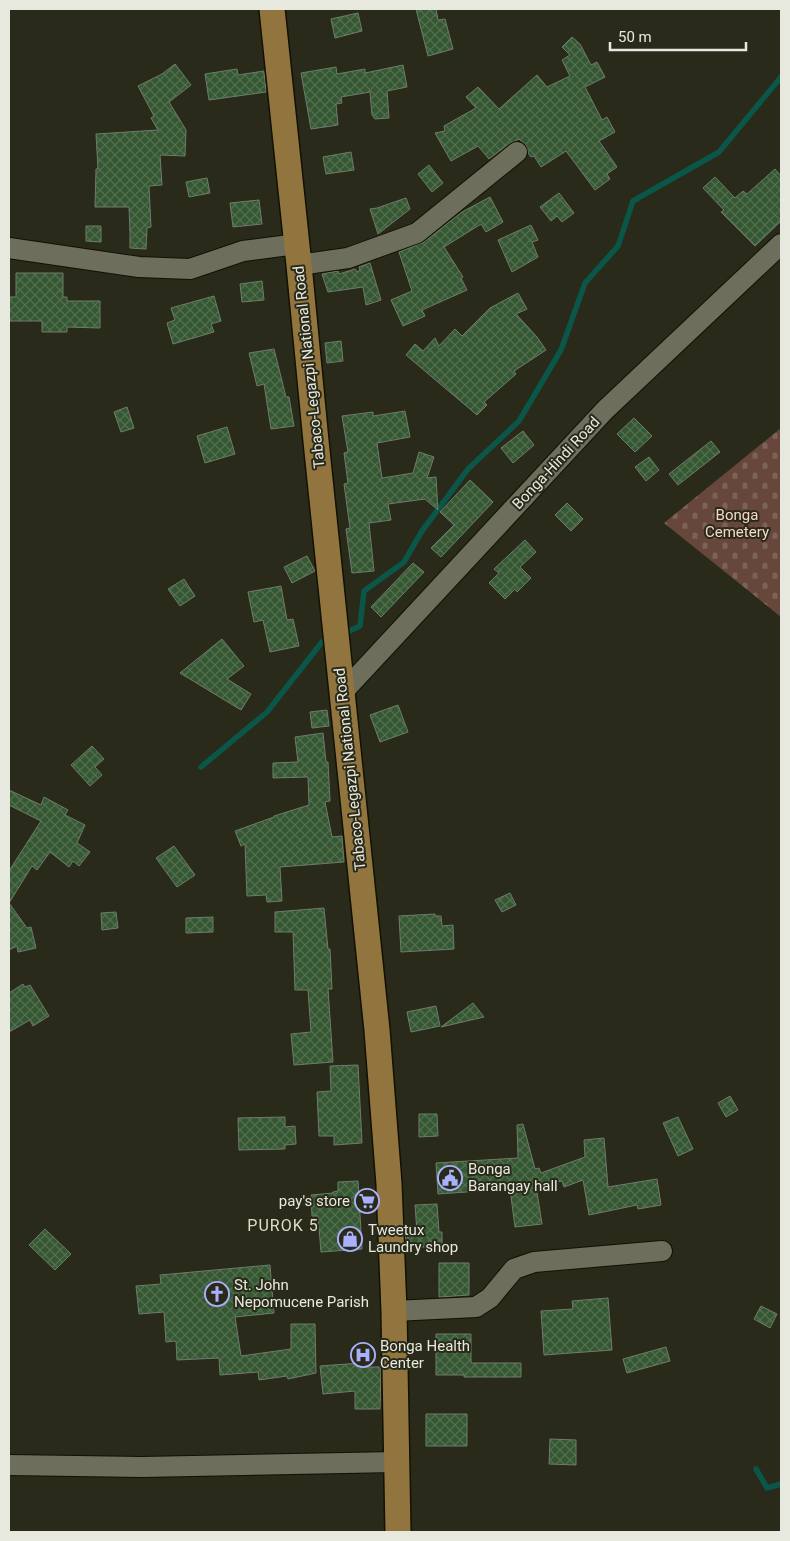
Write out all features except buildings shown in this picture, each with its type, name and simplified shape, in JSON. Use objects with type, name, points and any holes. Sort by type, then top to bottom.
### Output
[{"type":"main road","name":"Tabaco-Legazpi National Road","points":[[272,9],[377,1030],[388,1184],[394,1311],[398,1532]]},
{"type":"street","points":[[9,248],[139,267],[190,269],[243,251],[348,258],[417,233],[517,152]]},
{"type":"street","name":"Bonga-Hindi Road","points":[[342,693],[605,410],[781,244]]},
{"type":"street","points":[[394,1311],[476,1307],[490,1298],[514,1269],[534,1262],[662,1251]]},
{"type":"street","points":[[9,1465],[142,1467],[396,1462]]},
{"type":"green space","name":"Bonga Cemetery","points":[[781,428],[781,617],[664,523]]},
{"type":"waterway","points":[[343,634],[360,626],[364,591],[404,562],[422,531],[468,469],[519,421],[561,350],[585,283],[618,246],[633,201],[719,152],[781,77]]},
{"type":"waterway","points":[[201,767],[267,712],[322,642],[329,639]]},
{"type":"waterway","points":[[756,1469],[767,1488],[781,1484]]},
{"type":"place","name":"Bonga Barangay hall","points":[[450,1178]]},
{"type":"place","name":"pay's store","points":[[367,1201]]},
{"type":"place","name":"Tweetux Laundry shop","points":[[350,1239]]},
{"type":"place","name":"St. John Nepomucene Parish","points":[[217,1294]]},
{"type":"place","name":"Bonga Health Center","points":[[363,1355]]},
{"type":"district","name":"PUROK 5","points":[[283,1225]]}]
